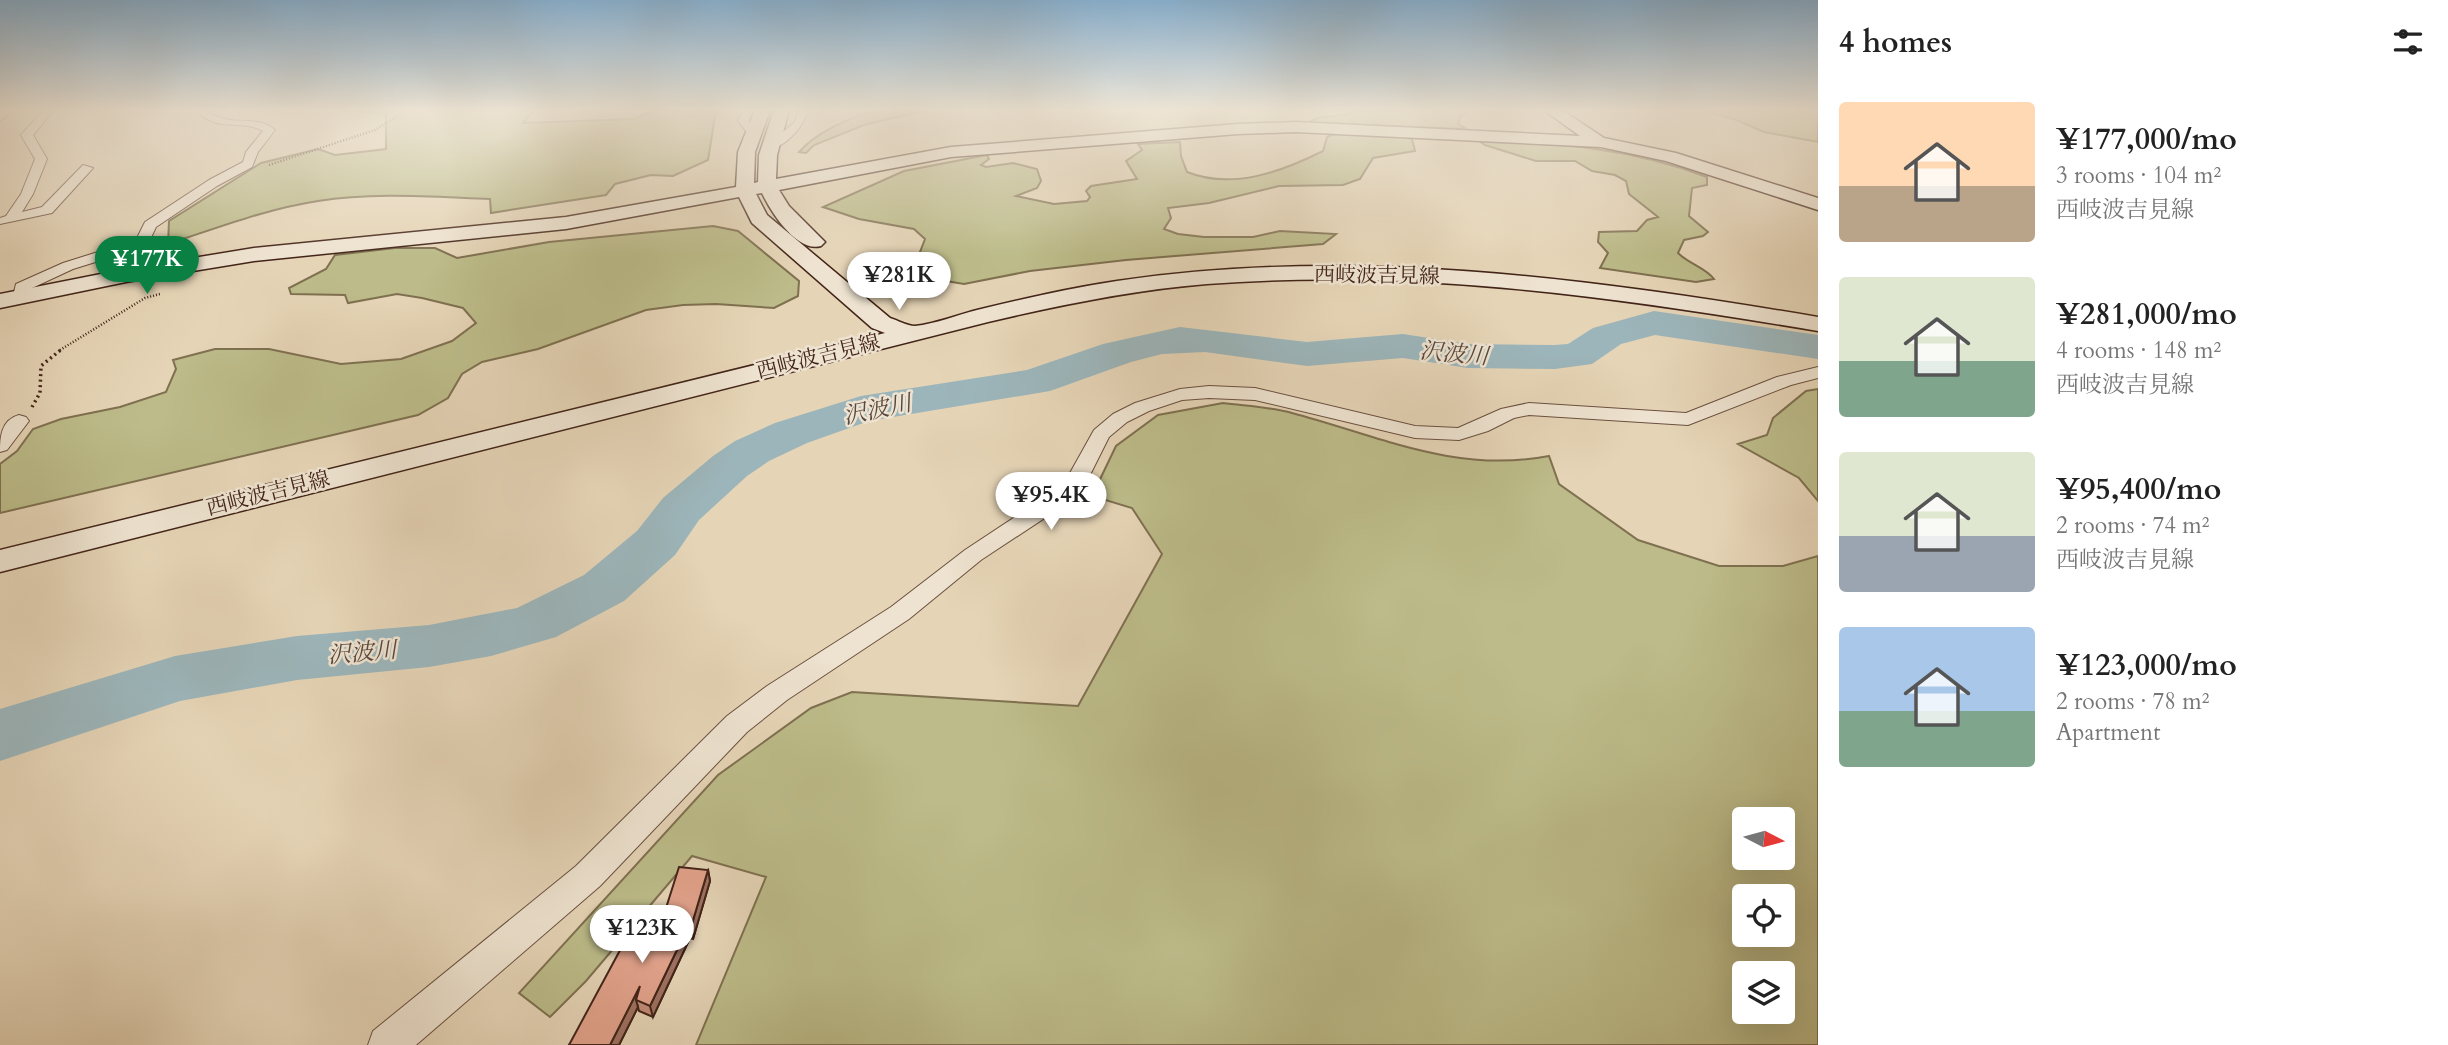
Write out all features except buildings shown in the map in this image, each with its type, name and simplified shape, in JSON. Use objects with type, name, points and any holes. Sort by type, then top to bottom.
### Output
[{"type":"street","points":[[5,220],[27,194],[41,159]]},
{"type":"street","points":[[10,299],[22,286],[42,275],[142,243],[150,225],[213,183],[243,168],[250,159]]},
{"type":"street","points":[[744,159],[741,175],[750,206],[759,219],[899,325]]},
{"type":"street","points":[[769,159],[766,172],[769,186],[786,215],[899,325]]},
{"type":"street","points":[[10,299],[253,256],[338,244],[552,226],[915,159]]},
{"type":"street","points":[[1676,159],[1818,204]]},
{"type":"street","points":[[5,220],[47,210],[87,169]]},
{"type":"street","name":"西岐波吉見線","points":[[0,561],[899,325],[1017,291],[1102,277],[1224,266],[1338,263],[1420,265],[1567,277],[1818,313]]},
{"type":"street","name":"西岐波吉見線","points":[[0,539],[899,325],[1031,305],[1119,288],[1210,278],[1289,274],[1378,274],[1513,281],[1696,303],[1818,324]]},
{"type":"street","points":[[387,1045],[589,876],[737,724],[777,693],[900,613],[974,555],[1061,497],[1079,474],[1101,434],[1120,418],[1142,407],[1180,395],[1209,392],[1255,394],[1415,432],[1459,434],[1481,427],[1508,413],[1529,410],[1688,419],[1784,381],[1818,372]]},
{"type":"street","points":[[0,446],[19,422]]},
{"type":"path","points":[[243,168],[245,172],[286,159]]},
{"type":"path","points":[[19,422],[40,393],[41,366],[55,353],[145,298],[171,291]]},
{"type":"shaded area","points":[[278,159],[708,159],[673,176],[651,175],[615,184],[606,195],[491,213],[490,199],[404,196],[339,198],[280,209],[168,244],[169,221],[261,163]]},
{"type":"shaded area","points":[[967,159],[989,159],[981,165],[986,167],[1013,163],[1037,169],[1041,181],[1037,188],[1016,196],[1054,204],[1087,201],[1090,197],[1086,191],[1091,186],[1137,179],[1126,161],[1129,159],[1182,159],[1187,172],[1221,179],[1256,176],[1307,159],[1373,159],[1360,179],[1343,185],[1279,186],[1209,203],[1168,208],[1171,218],[1164,229],[1178,234],[1204,237],[1253,237],[1280,231],[1336,234],[1323,244],[1126,260],[1030,271],[964,284],[922,277],[915,265],[925,239],[914,229],[859,219],[823,207],[904,171]]},
{"type":"shaded area","points":[[1529,159],[1649,159],[1707,177],[1707,185],[1692,188],[1689,216],[1708,232],[1703,236],[1684,240],[1678,253],[1714,279],[1696,282],[1600,268],[1608,253],[1598,242],[1599,232],[1637,231],[1647,220],[1658,217],[1629,194],[1626,181],[1615,175],[1592,171],[1575,161]]},
{"type":"shaded area","points":[[713,226],[738,231],[799,281],[798,296],[774,308],[716,304],[646,310],[538,349],[482,362],[462,374],[448,398],[418,415],[0,513],[0,464],[17,451],[33,429],[61,419],[120,407],[166,392],[176,369],[173,360],[215,349],[269,349],[341,364],[401,359],[452,341],[476,323],[463,308],[397,294],[348,303],[345,295],[291,294],[289,288],[326,269],[335,255],[395,248],[435,248],[457,258],[549,242]]},
{"type":"shaded area","points":[[1818,389],[1818,501],[1799,478],[1738,444],[1767,435],[1773,418],[1806,391]]},
{"type":"shaded area","points":[[1223,403],[1267,408],[1418,450],[1450,456],[1515,460],[1549,456],[1559,484],[1638,540],[1719,566],[1783,566],[1818,556],[1818,1045],[696,1045],[766,877],[692,856],[586,981],[550,1017],[519,993],[718,775],[811,708],[852,692],[1078,706],[1162,554],[1132,508],[1092,496],[1116,446],[1158,415]]},
{"type":"waterway","name":"沢波川","points":[[0,735],[175,679],[297,658],[429,646],[491,635],[535,623],[604,588],[656,543],[681,509],[730,466],[752,451],[791,433],[861,409],[1035,382],[1117,353],[1160,342],[1180,339],[1205,340],[1307,354],[1403,346],[1468,356],[1555,357],[1578,355],[1607,336],[1654,323],[1818,347]]}]
